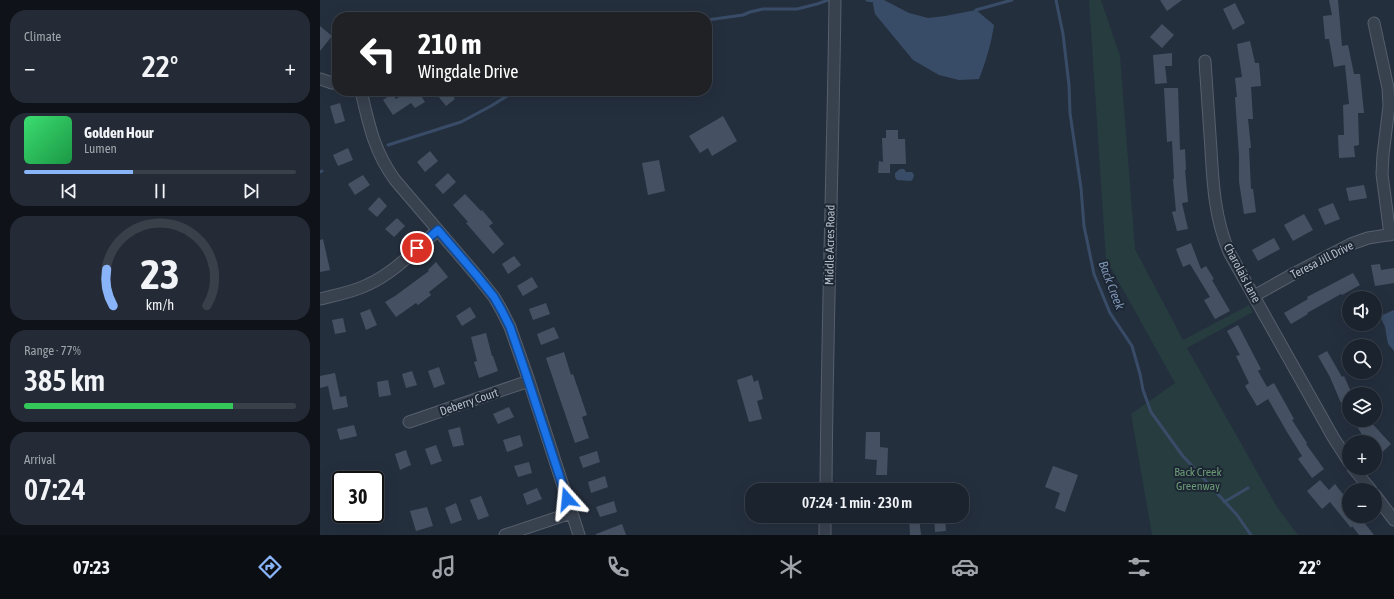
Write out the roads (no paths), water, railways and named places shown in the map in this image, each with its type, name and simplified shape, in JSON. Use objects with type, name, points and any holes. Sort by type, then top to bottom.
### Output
[{"type":"street","name":"Middle Acres Road","points":[[826,483],[826,377],[835,90],[835,0]]},
{"type":"street","points":[[1374,23],[1388,88],[1389,106],[1382,174],[1392,234]]},
{"type":"street","name":"Charolais Lane","points":[[1205,61],[1214,194],[1217,216],[1223,238],[1229,252],[1342,451]]},
{"type":"street","points":[[320,79],[332,83]]},
{"type":"street","points":[[362,96],[375,141],[386,166],[494,297],[510,327],[579,535]]},
{"type":"street","points":[[320,299],[341,294],[367,285],[381,277],[438,230]]},
{"type":"street","name":"Teresa Jill Drive","points":[[1254,296],[1351,244],[1368,238],[1392,234]]},
{"type":"street","name":"Deberry Court","points":[[409,422],[528,381]]},
{"type":"street","points":[[1359,475],[1365,483]]},
{"type":"street","points":[[1382,504],[1394,520]]},
{"type":"street","points":[[505,535],[572,513]]},
{"type":"street","points":[[825,523],[825,535]]},
{"type":"water","points":[[874,0],[884,0],[909,13],[928,18],[976,10],[994,25],[988,52],[979,79],[959,80],[939,75],[913,60],[875,14],[873,4]]},
{"type":"water","points":[[900,169],[904,169],[906,172],[912,172],[914,175],[913,179],[911,181],[897,180],[895,173]]},
{"type":"water","points":[[1394,310],[1394,351],[1388,344],[1382,315]]},
{"type":"waterway","points":[[712,19],[743,15],[763,9],[797,9],[828,0]]},
{"type":"waterway","points":[[867,0],[874,1],[876,3]]},
{"type":"waterway","points":[[976,13],[976,10],[1012,0]]},
{"type":"waterway","name":"Back Creek","points":[[1056,0],[1063,34],[1069,85],[1070,113],[1081,188],[1084,226],[1094,274],[1110,313],[1132,346],[1143,390],[1151,412],[1182,455],[1237,515],[1251,535]]},
{"type":"waterway","points":[[388,145],[461,122],[507,96]]},
{"type":"waterway","points":[[1224,502],[1248,488]]},
{"type":"park label","name":"Back Creek Greenway","points":[[1198,479]]}]
